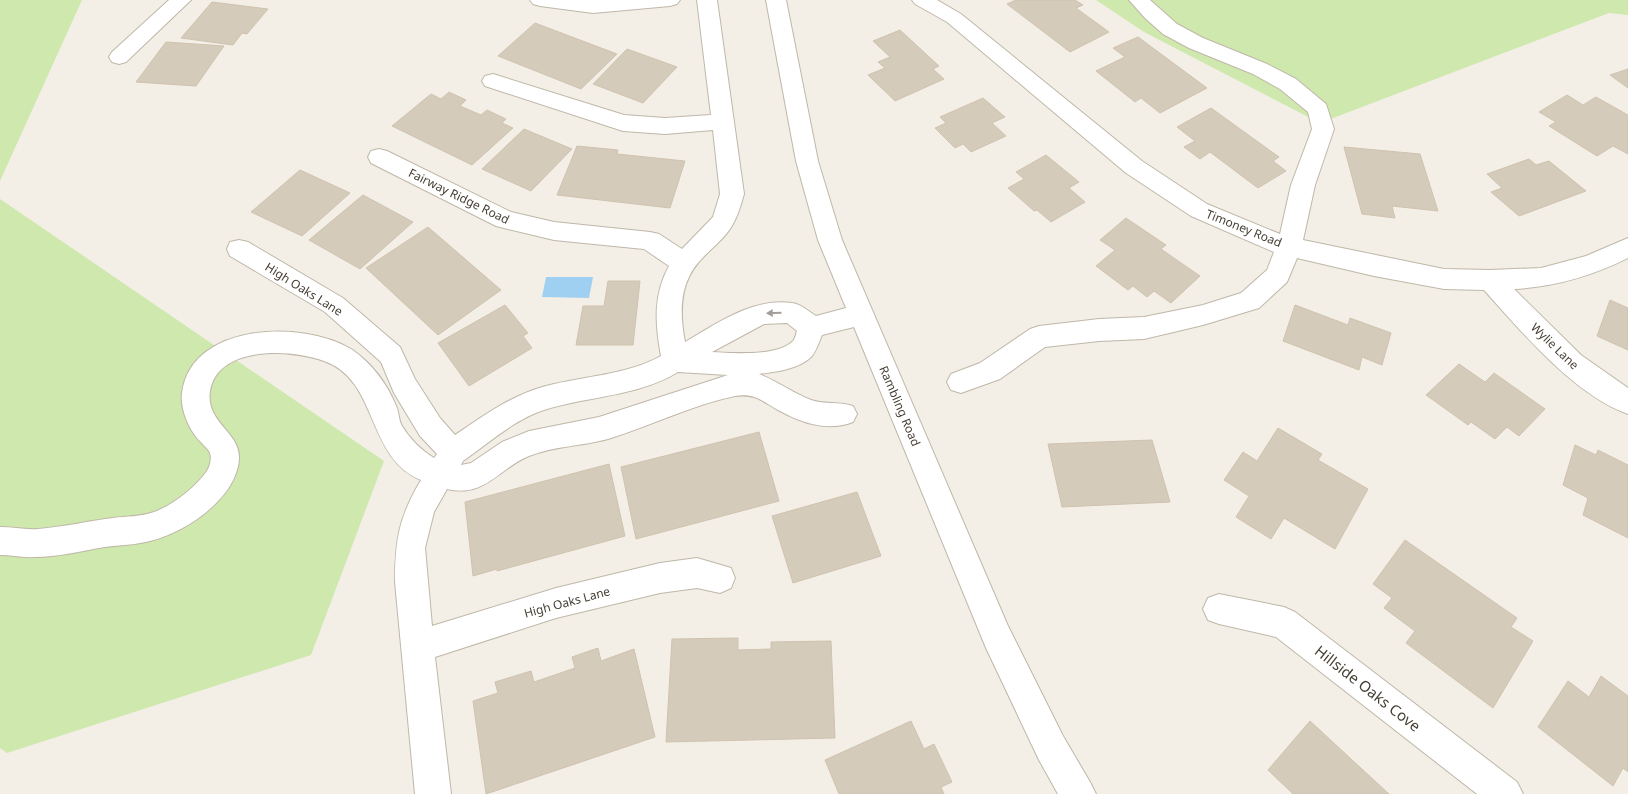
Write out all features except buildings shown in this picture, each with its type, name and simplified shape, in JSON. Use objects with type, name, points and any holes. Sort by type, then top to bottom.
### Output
[{"type":"street","points":[[119,56],[181,0]]},
{"type":"street","points":[[540,0],[593,7],[670,0]]},
{"type":"street","points":[[675,361],[670,338],[667,306],[673,284],[684,263],[720,225],[732,194],[724,121],[706,0]]},
{"type":"street","name":"Rambling Road","points":[[776,0],[813,186],[830,240],[997,637],[1051,748],[1078,794]]},
{"type":"street","name":"Timoney Road","points":[[922,0],[954,18],[1134,167],[1199,210],[1288,246],[1374,266],[1444,279],[1490,280],[1541,278],[1593,264],[1628,247]]},
{"type":"street","points":[[961,382],[990,371],[1039,337],[1144,328],[1203,315],[1250,301],[1278,274],[1294,230],[1303,185],[1323,129],[1318,109],[1288,84],[1196,43],[1170,29],[1139,0]]},
{"type":"street","points":[[493,81],[623,123],[665,126],[724,121]]},
{"type":"street","name":"Fairway Ridge Road","points":[[379,157],[505,220],[554,232],[650,241],[684,263]]},
{"type":"street","name":"High Oaks Lane","points":[[239,249],[334,305],[391,355],[404,384],[430,427],[447,463]]},
{"type":"street","name":"Wylie Lane","points":[[1490,280],[1551,344],[1588,377],[1628,402]]},
{"type":"street","points":[[433,794],[411,582],[410,548],[420,509],[447,463],[516,409],[545,398],[651,375],[717,336],[762,314],[792,313],[812,327],[862,315]]},
{"type":"street","points":[[735,327],[745,364]]},
{"type":"street","points":[[675,361],[745,364],[779,360],[802,349],[812,327]]},
{"type":"street","points":[[0,541],[38,543],[155,526],[190,506],[211,488],[222,473],[225,456],[219,442],[203,424],[194,403],[196,383],[205,369],[219,357],[235,348],[252,344],[274,342],[301,345],[331,351],[348,361],[360,372],[374,390],[382,406],[389,430],[405,451],[423,468],[447,463]]},
{"type":"street","points":[[447,463],[460,479],[470,478],[511,450],[536,440],[594,430],[629,421],[719,389],[742,384],[753,384],[763,388],[807,412],[825,416],[843,414]]},
{"type":"street","name":"High Oaks Lane","points":[[418,646],[556,602],[660,578],[697,572],[720,578]]},
{"type":"street","name":"Hillside Oaks Cove","points":[[1219,609],[1284,623],[1505,794]]},
{"type":"green space","points":[[0,0],[82,0],[0,181]]},
{"type":"green space","points":[[1096,0],[1628,0],[1628,15],[1609,13],[1320,123],[1144,32]]},
{"type":"green space","points":[[0,199],[384,461],[311,655],[7,753],[0,748]]},
{"type":"water","points":[[546,277],[593,277],[589,298],[542,297]]}]
